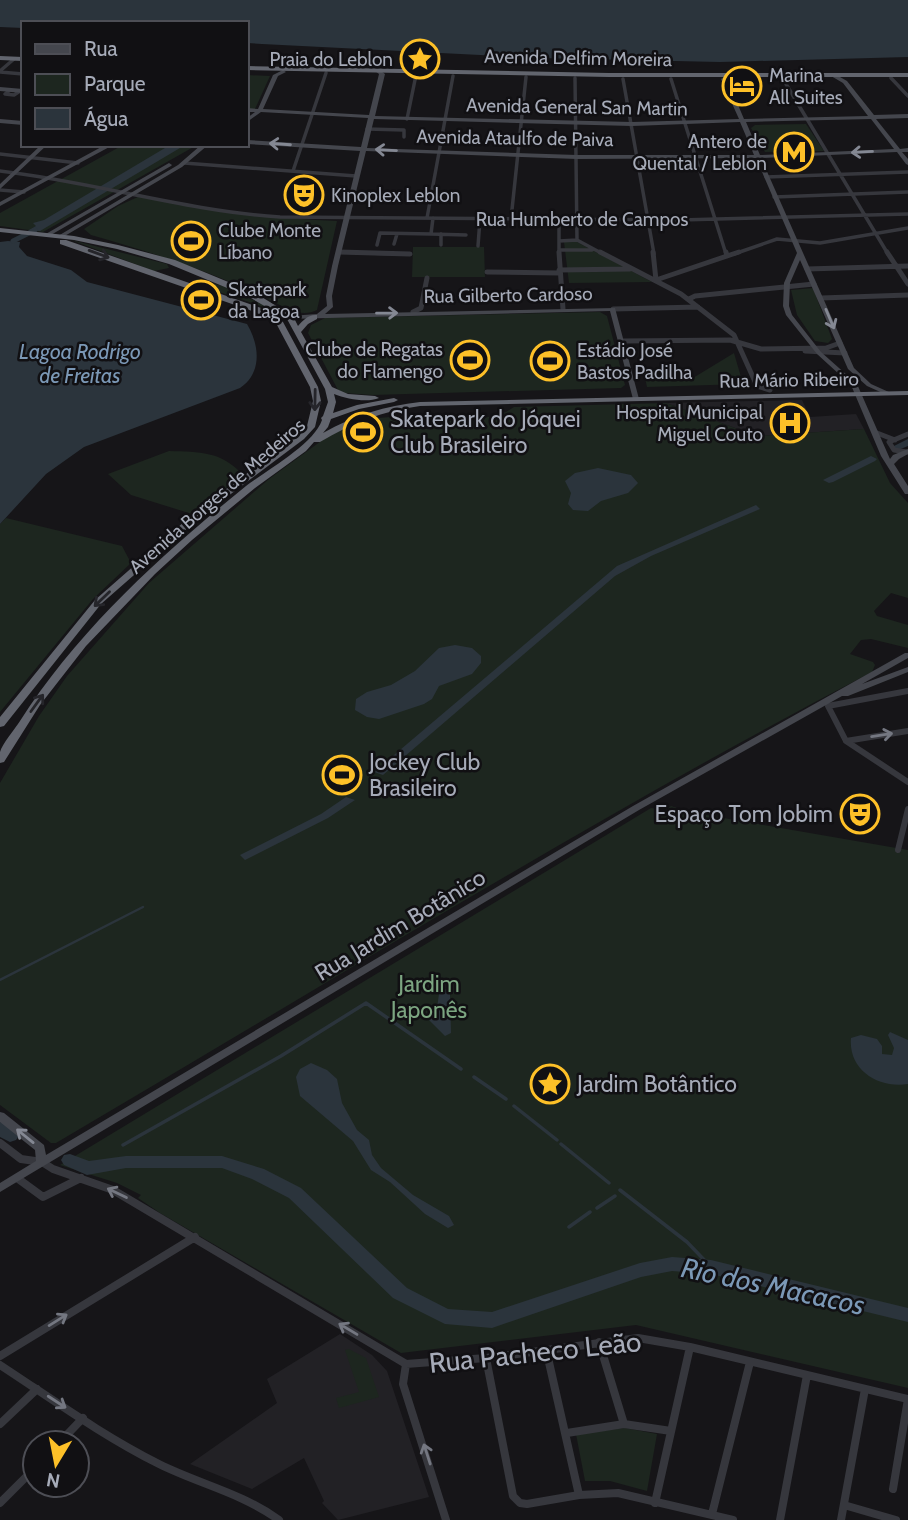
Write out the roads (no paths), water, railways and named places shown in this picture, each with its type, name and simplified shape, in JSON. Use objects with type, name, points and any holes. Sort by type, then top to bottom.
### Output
[{"type":"highway","points":[[0,56],[21,58]]},
{"type":"highway","points":[[0,56],[21,58]]},
{"type":"highway","name":"Avenida Delfim Moreira","points":[[248,70],[623,79],[908,76]]},
{"type":"highway","name":"Avenida Delfim Moreira","points":[[248,70],[326,73],[908,76]]},
{"type":"highway","points":[[724,79],[764,75]]},
{"type":"highway","points":[[75,229],[82,239]]},
{"type":"highway","points":[[0,233],[82,239],[172,262],[209,276],[252,295],[290,318],[329,389],[347,396],[395,400]]},
{"type":"highway","name":"Avenida Borges de Medeiros","points":[[0,724],[98,602],[196,516],[283,452],[311,427],[317,401],[314,387],[280,324],[258,310],[43,237]]},
{"type":"highway","points":[[150,272],[168,271],[173,267],[172,262]]},
{"type":"highway","points":[[192,288],[188,283],[191,278],[209,276]]},
{"type":"highway","points":[[258,310],[290,318]]},
{"type":"highway","points":[[298,331],[304,323],[316,316]]},
{"type":"highway","name":"Rua Mário Ribeiro","points":[[311,427],[328,417],[357,407],[395,400],[859,391],[908,387]]},
{"type":"highway","name":"Avenida Borges de Medeiros","points":[[0,760],[36,704],[83,644],[152,572],[244,493],[303,449],[324,427],[332,402],[329,389]]},
{"type":"highway","name":"Rua Mário Ribeiro","points":[[303,449],[349,421],[396,407],[770,390],[908,393]]},
{"type":"highway","points":[[66,640],[67,646],[83,644]]},
{"type":"main road","points":[[248,119],[259,112],[276,75],[283,72]]},
{"type":"main road","points":[[316,316],[330,307],[329,296],[380,73]]},
{"type":"main road","points":[[833,75],[842,78],[908,163]]},
{"type":"main road","points":[[724,79],[774,197],[797,240],[807,269],[855,373],[888,394]]},
{"type":"main road","points":[[0,89],[21,91]]},
{"type":"main road","name":"Avenida General San Martin","points":[[248,110],[371,118],[575,124],[743,123],[908,116]]},
{"type":"main road","points":[[0,121],[21,122]]},
{"type":"main road","name":"Avenida Ataulfo de Paiva","points":[[248,142],[440,153],[576,157],[908,150]]},
{"type":"main road","points":[[0,188],[42,147]]},
{"type":"main road","points":[[0,204],[106,147]]},
{"type":"main road","points":[[61,236],[184,163],[203,147]]},
{"type":"main road","points":[[43,237],[174,163],[184,163]]},
{"type":"main road","points":[[801,253],[787,286],[789,315],[817,350],[845,373],[859,391],[890,464],[908,492]]},
{"type":"main road","points":[[283,312],[302,315],[318,313],[329,296]]},
{"type":"main road","points":[[613,309],[635,396]]},
{"type":"main road","name":"Rua Gilberto Cardoso","points":[[290,318],[413,312],[613,309]]},
{"type":"main road","points":[[890,464],[895,457],[908,451]]},
{"type":"main road","name":"Rua Jardim Botânico","points":[[0,1188],[636,808],[826,704],[908,655]]},
{"type":"main road","points":[[890,664],[907,670]]},
{"type":"main road","name":"Rua Jardim Botânico","points":[[826,704],[907,670]]},
{"type":"main road","points":[[0,1116],[40,1148],[42,1162]]},
{"type":"street","points":[[0,72],[14,59]]},
{"type":"street","points":[[0,72],[21,74]]},
{"type":"street","points":[[293,171],[326,73]]},
{"type":"street","points":[[407,119],[416,75]]},
{"type":"street","points":[[431,234],[430,218],[453,76]]},
{"type":"street","points":[[511,219],[526,77]]},
{"type":"street","points":[[575,78],[577,240]]},
{"type":"street","points":[[891,78],[908,96]]},
{"type":"street","points":[[623,79],[649,220],[656,280]]},
{"type":"street","points":[[671,79],[727,256]]},
{"type":"street","points":[[783,79],[875,234],[908,284]]},
{"type":"street","points":[[367,129],[404,130],[404,137]]},
{"type":"street","points":[[0,154],[78,163]]},
{"type":"street","points":[[184,163],[356,176]]},
{"type":"street","name":"Rua Humberto de Campos","points":[[0,171],[49,177],[241,213],[347,218],[559,220],[786,219],[908,214]]},
{"type":"street","points":[[766,177],[908,172]]},
{"type":"street","points":[[0,188],[24,192]]},
{"type":"street","points":[[774,197],[908,192]]},
{"type":"street","points":[[478,246],[480,219]]},
{"type":"street","points":[[559,220],[559,272],[563,309]]},
{"type":"street","points":[[411,222],[411,234]]},
{"type":"street","points":[[452,234],[453,222]]},
{"type":"street","points":[[389,223],[389,233]]},
{"type":"street","points":[[656,280],[777,239],[816,243],[908,229]]},
{"type":"street","points":[[394,244],[397,233]]},
{"type":"street","points":[[377,245],[379,234],[466,234]]},
{"type":"street","points":[[421,244],[422,234]]},
{"type":"street","points":[[441,234],[441,245]]},
{"type":"street","points":[[559,240],[577,240],[689,299],[738,341],[757,386],[770,390]]},
{"type":"street","points":[[559,250],[594,250]]},
{"type":"street","points":[[339,252],[410,254]]},
{"type":"street","points":[[807,269],[908,266]]},
{"type":"street","points":[[487,272],[632,269]]},
{"type":"street","points":[[413,312],[421,307],[427,278]]},
{"type":"street","points":[[689,299],[695,296],[814,284]]},
{"type":"street","points":[[821,298],[908,295]]},
{"type":"street","points":[[421,307],[428,312]]},
{"type":"street","name":"Rua Gilberto Cardoso","points":[[613,309],[698,307]]},
{"type":"street","points":[[622,341],[738,341],[761,349],[845,353]]},
{"type":"street","points":[[745,358],[756,352],[817,350],[840,343]]},
{"type":"street","points":[[877,433],[894,440]]},
{"type":"street","points":[[908,434],[889,443],[891,448],[908,451]]},
{"type":"street","points":[[908,691],[826,704],[846,741],[908,782]]},
{"type":"street","points":[[846,741],[908,731]]},
{"type":"street","points":[[898,850],[908,809]]},
{"type":"street","name":"Rua Pacheco Leão","points":[[0,1143],[21,1159],[42,1162],[53,1170],[113,1191],[406,1364],[486,1358],[638,1338],[690,1347],[908,1399]]},
{"type":"street","points":[[17,1178],[43,1197],[82,1178]]},
{"type":"street","points":[[0,1356],[195,1237]]},
{"type":"street","points":[[599,1342],[624,1424]]},
{"type":"street","points":[[655,1503],[690,1347]]},
{"type":"street","points":[[546,1349],[579,1495]]},
{"type":"street","points":[[486,1358],[513,1496],[520,1503],[618,1493],[733,1520]]},
{"type":"street","points":[[712,1514],[750,1362]]},
{"type":"street","points":[[406,1364],[403,1384],[438,1487],[446,1520]]},
{"type":"street","points":[[0,1365],[133,1451],[263,1507],[279,1520]]},
{"type":"street","points":[[780,1520],[807,1375]]},
{"type":"street","points":[[0,1424],[37,1389]]},
{"type":"street","points":[[841,1520],[865,1389]]},
{"type":"street","points":[[893,1489],[908,1399]]},
{"type":"street","points":[[73,1429],[83,1418]]},
{"type":"street","points":[[567,1433],[624,1424],[671,1431]]},
{"type":"street","points":[[0,1503],[21,1482]]},
{"type":"street","points":[[844,1505],[895,1520]]},
{"type":"water","points":[[0,0],[908,0],[908,57],[720,62],[539,58],[262,44],[248,43],[248,21],[21,21],[21,28],[0,27]]},
{"type":"water","points":[[167,147],[182,147],[40,231],[29,230],[36,226],[33,223],[44,220]]},
{"type":"water","name":"Lagoa Rodrigo de Freitas","points":[[0,242],[20,242],[19,247],[27,256],[71,270],[87,282],[247,324],[257,359],[252,375],[240,388],[84,447],[46,474],[0,524]]},
{"type":"water","points":[[598,468],[631,475],[638,483],[628,493],[601,501],[588,511],[573,510],[568,504],[571,493],[565,481],[575,473]]},
{"type":"water","points":[[756,505],[760,509],[651,556],[615,576],[383,775],[374,772],[617,566]]},
{"type":"water","points":[[455,645],[472,648],[481,656],[481,663],[472,674],[439,686],[432,699],[424,704],[379,719],[367,717],[355,710],[356,699],[367,692],[391,685],[415,671],[439,648]]},
{"type":"water","points":[[346,797],[355,800],[328,818],[245,860],[240,855],[321,814]]},
{"type":"water","points":[[446,989],[450,994],[451,1033],[445,1036],[428,1019],[437,1008],[439,994]]},
{"type":"water","points":[[890,1032],[908,1040],[908,1084],[897,1085],[876,1080],[860,1068],[851,1049],[851,1038],[861,1035],[877,1039],[882,1046],[882,1054],[892,1055],[894,1048],[888,1035]]},
{"type":"water","points":[[311,1063],[327,1070],[337,1079],[342,1103],[357,1130],[369,1140],[372,1155],[381,1168],[413,1195],[449,1216],[454,1225],[448,1228],[425,1214],[390,1182],[371,1170],[353,1141],[300,1096],[296,1077],[300,1069]]},
{"type":"waterway","points":[[13,241],[35,230]]},
{"type":"waterway","points":[[898,447],[908,442]]},
{"type":"waterway","points":[[829,480],[871,459]]},
{"type":"waterway","points":[[0,980],[143,907]]},
{"type":"waterway","points":[[123,1145],[281,1056],[366,1003],[461,1069]]},
{"type":"waterway","points":[[474,1077],[506,1099]]},
{"type":"waterway","points":[[514,1106],[557,1140]]},
{"type":"waterway","name":"Rio dos Macacos","points":[[0,1128],[10,1136]]},
{"type":"waterway","points":[[561,1144],[609,1183]]},
{"type":"waterway","name":"Rio dos Macacos","points":[[70,1160],[87,1168],[126,1162],[222,1162],[258,1174],[295,1193],[400,1293],[445,1316],[492,1320],[640,1270],[672,1264],[711,1267],[908,1315]]},
{"type":"waterway","points":[[620,1190],[687,1242],[711,1267]]},
{"type":"waterway","points":[[597,1208],[615,1196]]},
{"type":"waterway","points":[[569,1227],[590,1212]]},
{"type":"place","name":"Praia do Leblon","points":[[420,59]]},
{"type":"place","name":"Marina All Suites","points":[[742,86]]},
{"type":"place","name":"Antero de Quental / Leblon","points":[[794,152]]},
{"type":"place","name":"Kinoplex Leblon","points":[[304,195]]},
{"type":"place","name":"Clube Monte Líbano","points":[[191,241]]},
{"type":"place","name":"Skatepark da Lagoa","points":[[201,300]]},
{"type":"place","name":"Clube de Regatas do Flamengo","points":[[470,360]]},
{"type":"place","name":"Estádio José Bastos Padilha","points":[[550,361]]},
{"type":"place","name":"Hospital Municipal Miguel Couto","points":[[790,423]]},
{"type":"place","name":"Skatepark do Jóquei Club Brasileiro","points":[[363,432]]},
{"type":"place","name":"Jockey Club Brasileiro","points":[[342,775]]},
{"type":"place","name":"Espaço Tom Jobim","points":[[860,814]]},
{"type":"place","name":"Jardim Botântico","points":[[550,1084]]},
{"type":"park label","name":"Jardim Japonês","points":[[429,997]]}]
